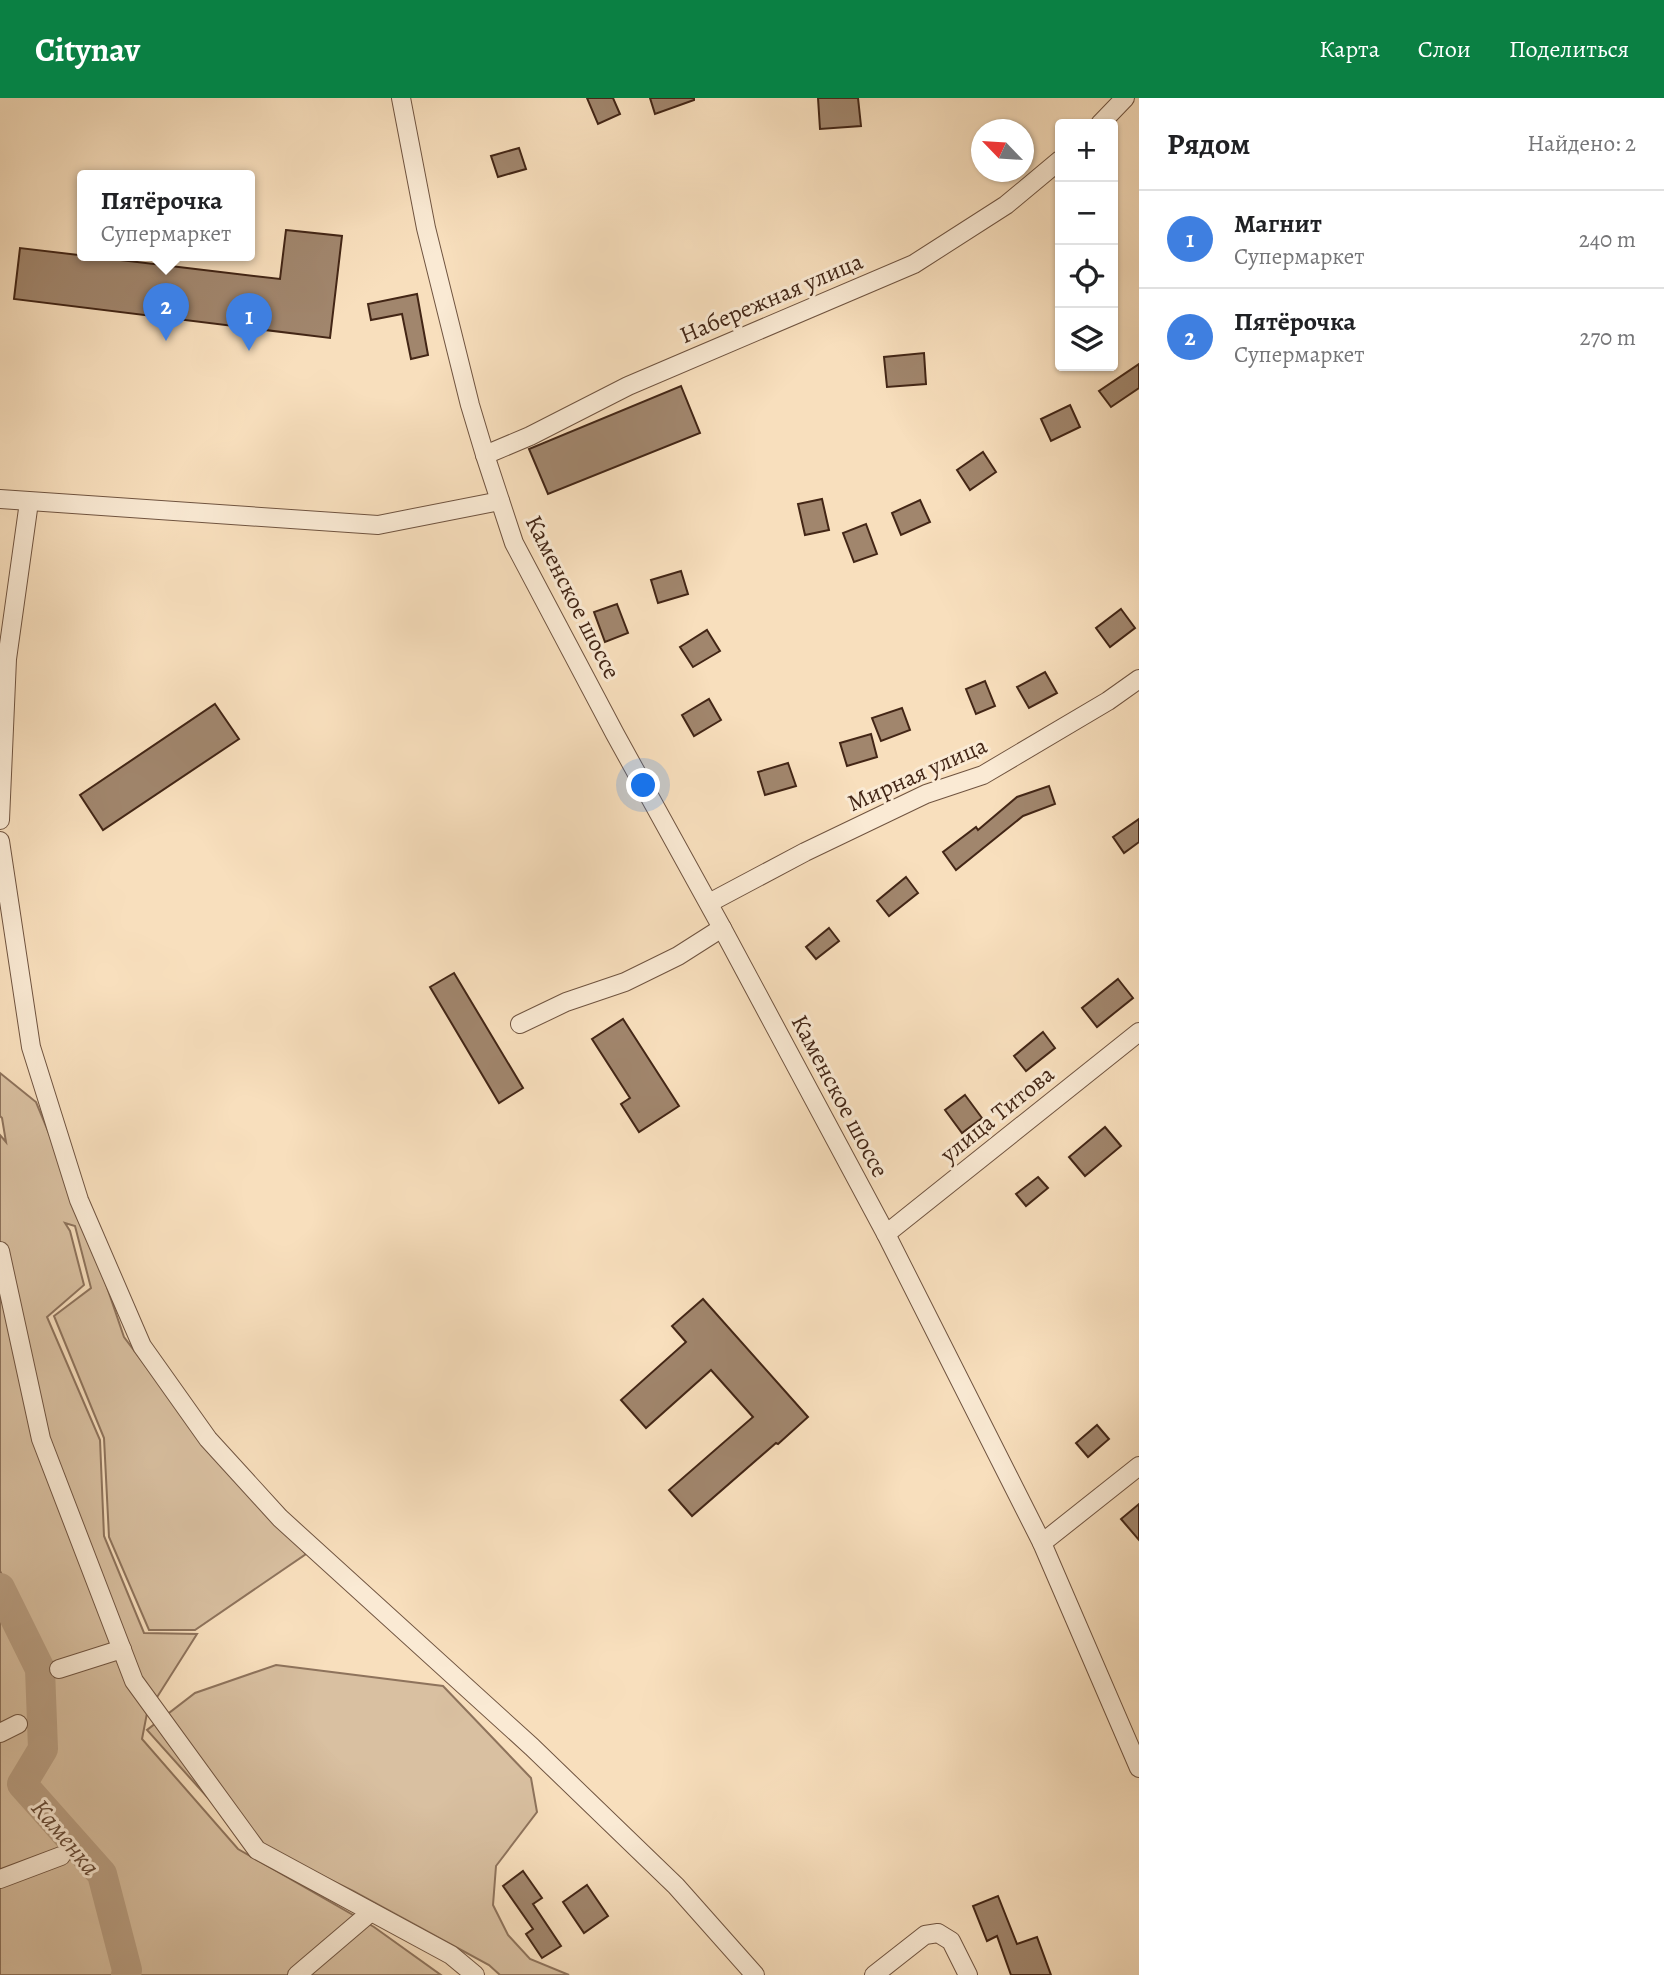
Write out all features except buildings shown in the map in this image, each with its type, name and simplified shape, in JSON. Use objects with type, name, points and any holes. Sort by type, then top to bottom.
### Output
[{"type":"street","name":"Каменское шоссе","points":[[401,98],[426,228],[485,455],[514,543],[886,1234],[1042,1544],[1139,1768]]},
{"type":"street","points":[[1105,119],[1125,98]]},
{"type":"street","name":"Набережная улица","points":[[485,455],[530,436],[628,386],[914,264],[1006,205],[1055,164]]},
{"type":"street","points":[[0,499],[378,525],[500,501]]},
{"type":"street","points":[[0,820],[7,659],[29,502]]},
{"type":"street","name":"Мирная улица","points":[[709,903],[805,852],[926,794],[983,775],[1108,701],[1139,679]]},
{"type":"street","points":[[0,841],[31,1047],[79,1200],[142,1346],[208,1439],[281,1518],[542,1756],[676,1886],[755,1975]]},
{"type":"street","points":[[520,1024],[566,1002],[625,982],[678,956],[722,928]]},
{"type":"street","name":"улица Титова","points":[[886,1234],[1139,1032]]},
{"type":"street","points":[[0,1251],[6,1313],[41,1438],[134,1681],[257,1850],[451,1955],[465,1972]]},
{"type":"street","points":[[1042,1544],[1139,1466]]},
{"type":"street","points":[[60,1669],[122,1649]]},
{"type":"street","points":[[0,1733],[18,1724]]},
{"type":"street","points":[[0,1879],[61,1856]]},
{"type":"street","points":[[297,1975],[372,1912]]},
{"type":"street","points":[[874,1975],[925,1935],[938,1933],[951,1941],[968,1975]]},
{"type":"shaded area","points":[[0,1073],[36,1102],[80,1208],[124,1337],[214,1457],[306,1554],[195,1630],[149,1630],[109,1537],[104,1438],[54,1316],[91,1288],[75,1226],[65,1223],[70,1231],[84,1285],[47,1317],[100,1440],[104,1536],[144,1633],[197,1634],[147,1713],[142,1739],[238,1849],[374,1927],[441,1975],[135,1975],[136,1964],[111,1873],[32,1785],[51,1751],[49,1671],[0,1571],[0,1135],[6,1142],[0,1116]]},
{"type":"shaded area","points":[[0,1607],[32,1669],[34,1745],[13,1787],[96,1875],[122,1970],[121,1975],[0,1975]]},
{"type":"shaded area","points":[[276,1665],[443,1686],[531,1778],[537,1812],[496,1866],[493,1905],[508,1935],[530,1959],[569,1975],[500,1975],[489,1965],[353,1891],[243,1837],[147,1730],[195,1693]]},
{"type":"waterway","name":"Каменка","points":[[0,1588],[40,1669],[43,1749],[22,1784],[102,1874],[127,1970],[126,1975]]},
{"type":"place","name":"Пятёрочка","points":[[166,341]]},
{"type":"place","name":"Магнит","points":[[249,351]]}]
